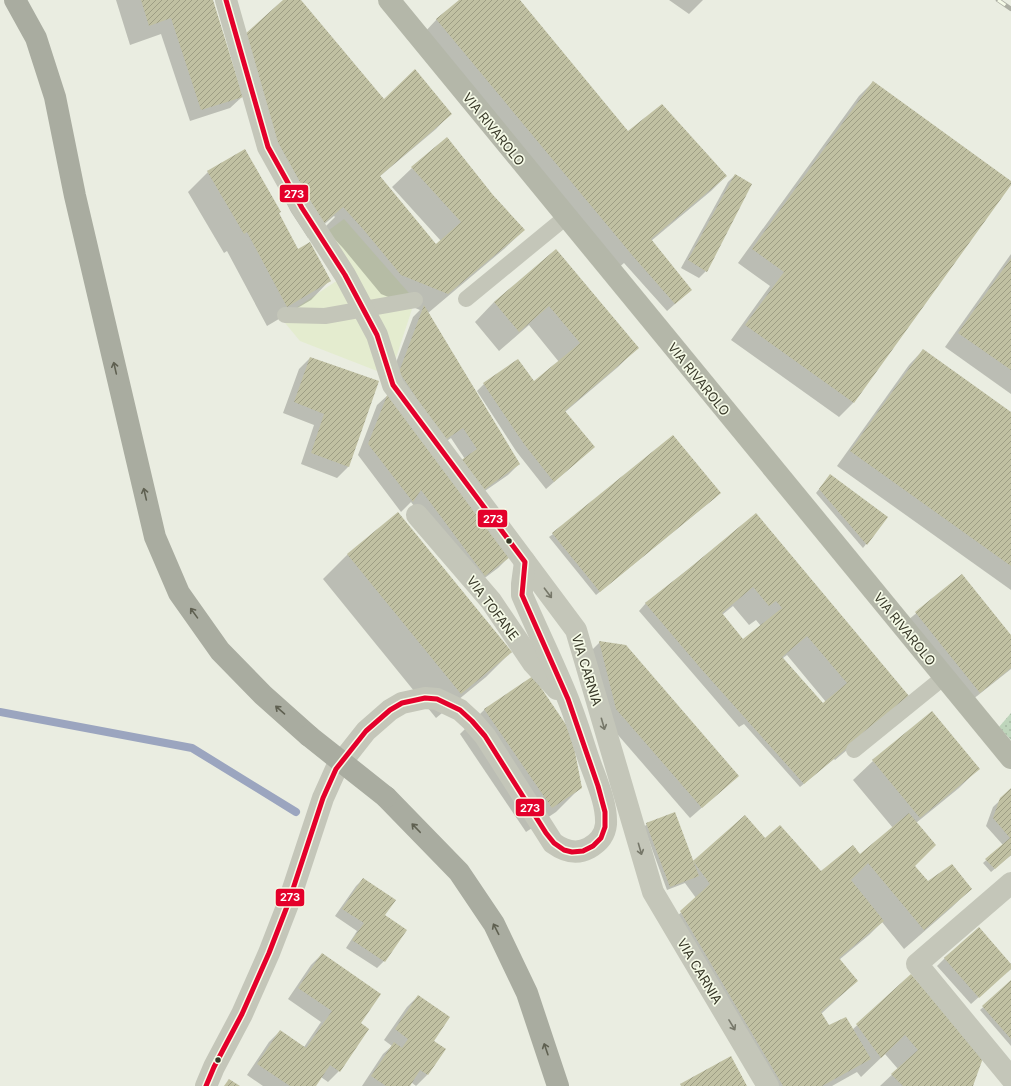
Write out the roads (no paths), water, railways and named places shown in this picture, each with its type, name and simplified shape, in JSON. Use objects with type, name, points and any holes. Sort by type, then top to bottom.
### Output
[{"type":"highway","points":[[15,0],[36,38],[55,97],[75,196],[155,537],[180,593],[220,651],[263,695],[309,736],[386,797],[459,872],[494,924],[527,993],[558,1086]]},
{"type":"main road","name":"VIA RIVAROLO","points":[[389,0],[1011,758]]},
{"type":"street","name":"VIA CARNIA","points":[[226,0],[268,147],[302,208],[345,275],[377,334],[393,385],[576,630],[653,892],[768,1086]]},
{"type":"street","name":"VIA TOFANE","points":[[418,516],[491,601],[533,663],[568,700]]},
{"type":"street","name":"VIA TOFANE","points":[[206,1086],[214,1067],[242,1014],[269,953],[288,904],[323,798],[336,769],[366,731],[390,710],[402,703],[425,698],[437,699],[460,710],[485,736],[553,843],[561,849],[579,852],[595,845],[600,840],[604,833],[606,819],[604,807],[568,700],[522,595],[525,562]]},
{"type":"street","points":[[1011,883],[916,964],[1011,1078]]},
{"type":"lane","points":[[466,299],[566,217]]},
{"type":"lane","points":[[285,315],[325,316],[362,308],[415,300]]},
{"type":"lane","points":[[854,750],[944,677]]},
{"type":"waterway","points":[[0,712],[192,748],[296,812]]},
{"type":"railway","points":[[998,0],[1011,9]]}]
